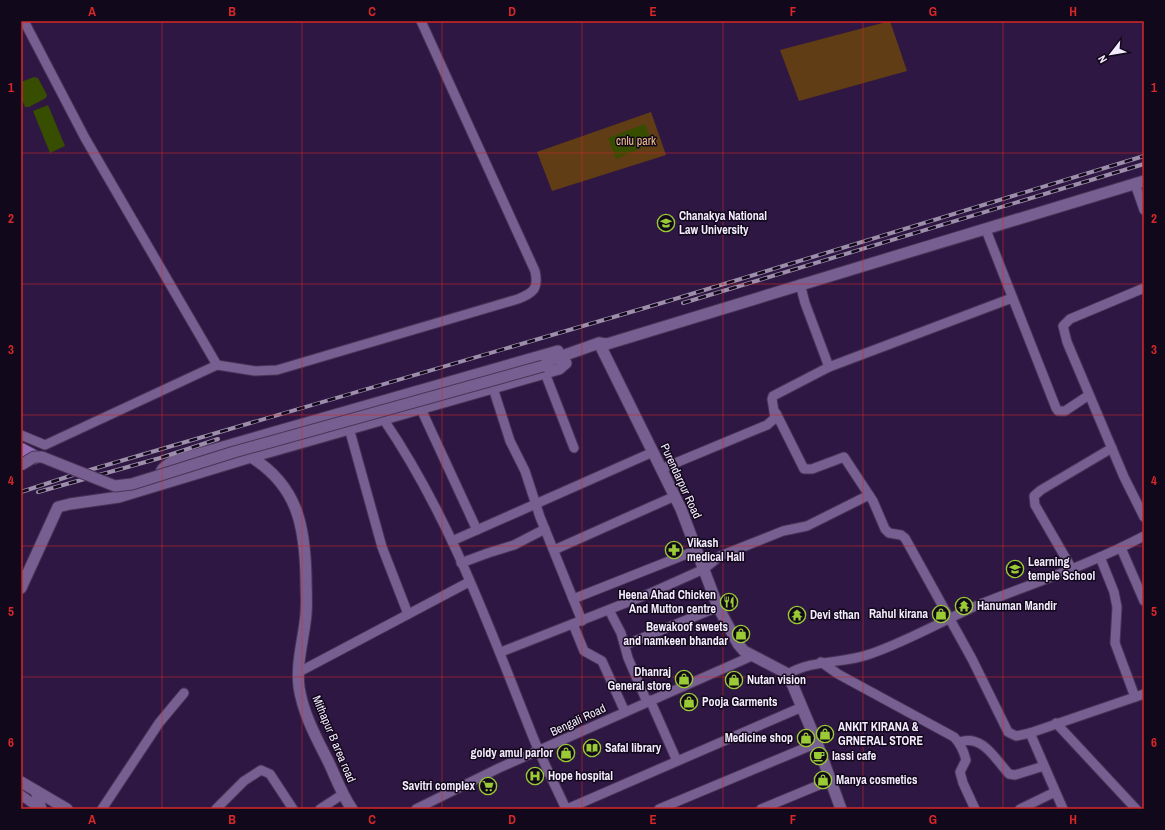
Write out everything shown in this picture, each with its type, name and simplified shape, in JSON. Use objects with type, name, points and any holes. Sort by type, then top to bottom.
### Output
[{"type":"highway","points":[[21,450],[34,457]]},
{"type":"street","points":[[24,21],[84,138],[217,365]]},
{"type":"street","points":[[21,435],[45,445],[217,365],[255,371],[277,370],[518,299],[528,295],[535,289],[537,281],[535,271],[422,21]]},
{"type":"street","points":[[574,448],[544,370],[548,361],[560,362],[603,346],[800,284],[986,230],[1139,183],[1144,210]]},
{"type":"street","points":[[986,230],[1053,404],[1058,411],[1065,411],[1089,395]]},
{"type":"street","points":[[800,284],[805,303],[829,367]]},
{"type":"street","points":[[1144,288],[1070,319],[1063,326],[1066,342],[1144,517]]},
{"type":"street","points":[[1012,298],[829,367],[773,396],[772,399],[776,414],[804,469],[812,469],[844,457],[869,495],[886,529],[890,533],[901,534],[905,538],[951,618],[1008,732],[1016,736],[1030,733],[1144,694]]},
{"type":"street","points":[[560,362],[574,352],[603,346]]},
{"type":"street","name":"Purendarpur Road","points":[[603,346],[675,496],[718,606],[738,644],[744,651],[752,656],[788,674]]},
{"type":"street","points":[[160,484],[160,472],[164,466],[174,461],[555,351],[566,349],[574,352]]},
{"type":"street","points":[[21,588],[58,507],[119,497],[349,428],[384,420],[493,388],[544,370]]},
{"type":"street","points":[[21,465],[34,457],[42,457],[55,460],[115,486],[132,484],[234,452],[544,370]]},
{"type":"street","points":[[493,388],[510,441],[525,471],[545,529],[582,621]]},
{"type":"street","points":[[421,409],[477,530]]},
{"type":"street","points":[[662,469],[768,425],[775,418],[776,414]]},
{"type":"street","points":[[384,420],[403,447],[428,492],[452,541],[501,652],[540,751],[567,809],[802,707]]},
{"type":"street","points":[[349,428],[382,547],[408,614]]},
{"type":"street","points":[[1072,569],[1035,506],[1034,496],[1041,490],[1112,448]]},
{"type":"street","points":[[452,541],[653,452]]},
{"type":"street","name":"Mithapur B area road","points":[[252,457],[261,463],[280,482],[293,504],[302,529],[305,552],[306,613],[299,672],[299,688],[309,720],[343,794],[352,809]]},
{"type":"street","points":[[501,652],[609,610],[704,569],[720,556],[783,531],[807,526],[869,495]]},
{"type":"street","points":[[554,550],[675,496]]},
{"type":"street","points":[[462,563],[514,545],[545,529]]},
{"type":"street","points":[[841,809],[817,743],[788,674],[802,667],[821,662],[850,660],[869,655],[901,642],[996,598],[1072,569],[1121,548],[1144,536]]},
{"type":"street","points":[[1121,548],[1144,601]]},
{"type":"street","points":[[573,599],[697,550]]},
{"type":"street","points":[[1100,557],[1114,592],[1117,607],[1115,643],[1135,697]]},
{"type":"street","points":[[299,672],[469,582]]},
{"type":"street","points":[[625,645],[718,606]]},
{"type":"street","points":[[609,610],[617,624],[634,672],[677,761]]},
{"type":"street","points":[[573,624],[584,651],[597,657],[604,665],[625,712]]},
{"type":"street","name":"Bengali Road","points":[[416,809],[500,768],[752,656]]},
{"type":"street","points":[[821,662],[838,674],[948,732],[959,742],[966,760],[960,772],[961,777],[975,809]]},
{"type":"street","points":[[102,809],[159,723],[184,693]]},
{"type":"street","points":[[1056,723],[1136,809]]},
{"type":"street","points":[[1030,733],[1063,809]]},
{"type":"street","points":[[959,742],[966,740],[974,741],[985,746],[1010,774],[1015,775],[1044,766]]},
{"type":"street","points":[[659,809],[817,743]]},
{"type":"street","points":[[216,809],[244,781],[261,770],[270,774],[293,809]]},
{"type":"street","points":[[761,809],[831,780]]},
{"type":"street","points":[[21,782],[67,809]]},
{"type":"street","points":[[36,791],[40,808]]},
{"type":"street","points":[[1020,809],[1055,792]]},
{"type":"street","points":[[320,809],[343,794]]},
{"type":"street","points":[[21,795],[40,808]]},
{"type":"green space","points":[[890,21],[907,71],[799,101],[780,50]]},
{"type":"green space","name":"cnlu park","points":[[651,112],[666,155],[552,191],[537,152]]},
{"type":"shaded area","points":[[34,77],[38,78],[47,95],[46,98],[29,107],[25,107],[21,97],[21,82]]},
{"type":"shaded area","points":[[48,105],[65,146],[50,153],[33,111]]},
{"type":"shaded area","points":[[645,124],[652,143],[616,159],[608,138]]},
{"type":"railway","points":[[21,492],[76,474],[665,302],[1144,156]]},
{"type":"railway","points":[[683,303],[1144,164]]},
{"type":"railway","points":[[38,492],[160,458],[218,439]]},
{"type":"place","name":"Chanakya National Law University","points":[[666,223]]},
{"type":"place","name":"Vikash medical Hall","points":[[674,550]]},
{"type":"place","name":"Learning temple School","points":[[1015,569]]},
{"type":"place","name":"Heena Ahad Chicken And Mutton centre","points":[[729,602]]},
{"type":"place","name":"Hanuman Mandir","points":[[964,606]]},
{"type":"place","name":"Rahul kirana","points":[[941,614]]},
{"type":"place","name":"Devi sthan","points":[[797,615]]},
{"type":"place","name":"Bewakoof sweets and namkeen bhandar","points":[[741,634]]},
{"type":"place","name":"Dhanraj General store","points":[[684,679]]},
{"type":"place","name":"Nutan vision","points":[[734,680]]},
{"type":"place","name":"Pooja Garments","points":[[689,702]]},
{"type":"place","name":"ANKIT KIRANA & GRNERAL STORE","points":[[825,734]]},
{"type":"place","name":"Medicine shop","points":[[806,738]]},
{"type":"place","name":"Safal library","points":[[592,748]]},
{"type":"place","name":"goldy amul parlor","points":[[566,753]]},
{"type":"place","name":"lassi cafe","points":[[819,756]]},
{"type":"place","name":"Hope hospital","points":[[535,776]]},
{"type":"place","name":"Manya cosmetics","points":[[823,780]]},
{"type":"place","name":"Savitri complex","points":[[488,786]]}]
